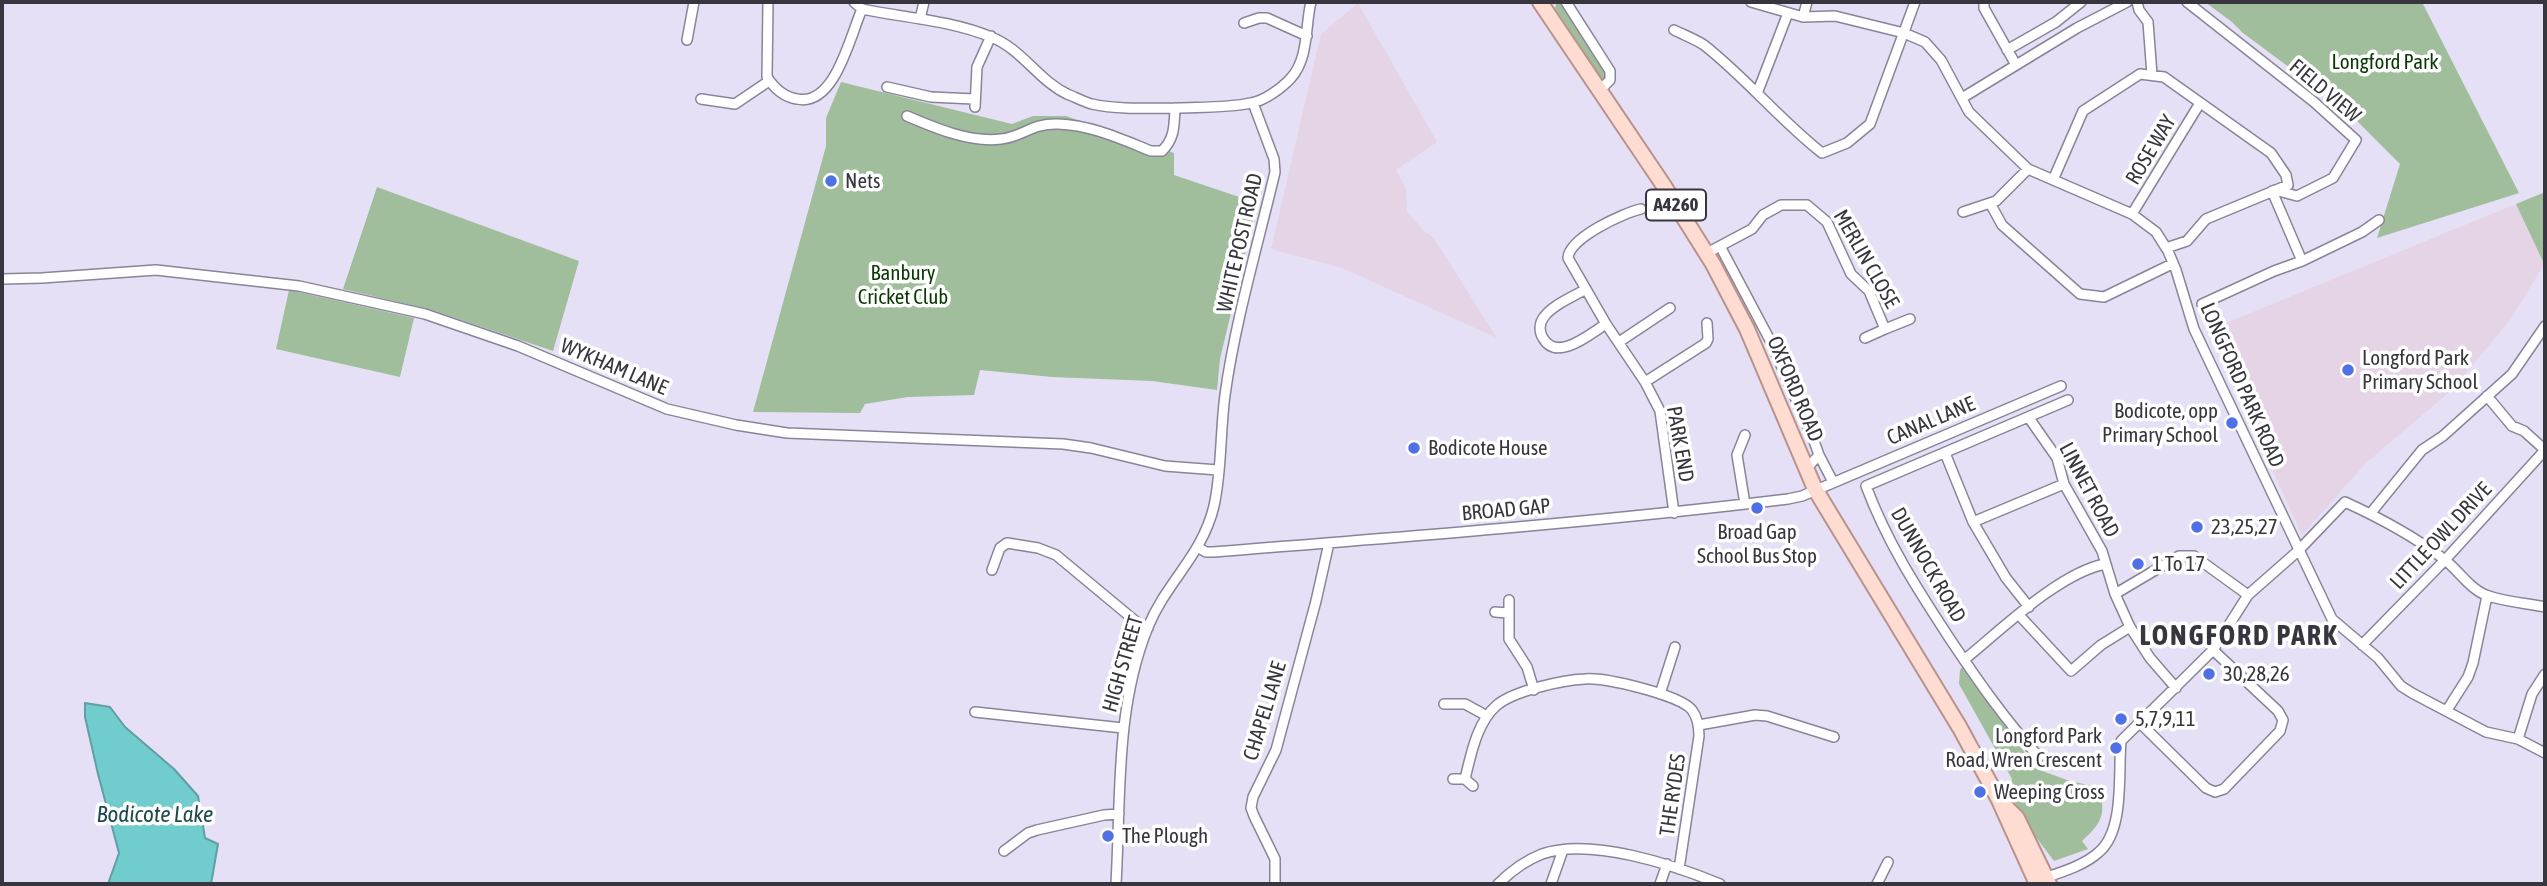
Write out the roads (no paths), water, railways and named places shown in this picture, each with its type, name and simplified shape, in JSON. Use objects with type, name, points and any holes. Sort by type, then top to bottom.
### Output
[{"type":"main road","name":"OXFORD ROAD","points":[[1540,2],[1713,264],[1746,329],[1815,489],[1959,728],[1999,800],[2017,818],[2042,882]]},
{"type":"street","points":[[687,40],[694,2]]},
{"type":"street","points":[[768,2],[766,62],[769,81],[781,93],[793,99],[807,100],[823,93],[836,73],[862,9]]},
{"type":"street","points":[[854,2],[862,9],[991,36],[1022,55],[1045,79],[1064,92],[1091,104],[1138,108],[1253,103],[1267,97],[1290,79],[1298,68],[1307,36],[1310,4]]},
{"type":"street","points":[[920,19],[924,2]]},
{"type":"street","points":[[1566,2],[1609,71],[1610,80],[1599,91]]},
{"type":"street","name":"LONGFORD PARK ROAD","points":[[1751,2],[1803,17],[1835,16],[1904,33],[1925,42],[1941,60],[1969,112],[2028,169],[2132,214],[2156,232],[2166,248],[2194,329],[2332,619],[2378,658],[2401,685],[2486,732],[2518,738],[2545,753]]},
{"type":"street","points":[[1803,17],[1807,2]]},
{"type":"street","points":[[1674,30],[1702,44],[1758,92],[1770,107],[1822,153],[1847,143],[1870,124],[1914,2]]},
{"type":"street","points":[[1984,2],[1984,8],[2016,65]]},
{"type":"street","points":[[2007,50],[2056,22],[2081,2]]},
{"type":"street","points":[[1962,98],[2077,28],[2127,2]]},
{"type":"street","points":[[2137,2],[2139,10],[2148,22],[2152,75]]},
{"type":"street","name":"FIELD VIEW","points":[[2188,2],[2314,102],[2356,140],[2333,178],[2297,196],[2273,191]]},
{"type":"street","points":[[1758,92],[1788,13]]},
{"type":"street","points":[[1244,23],[1267,18],[1307,36]]},
{"type":"street","points":[[887,88],[974,103],[977,67],[991,36]]},
{"type":"street","points":[[2053,180],[2083,111],[2140,74],[2164,77],[2271,153],[2286,175],[2288,185],[2206,219],[2188,241],[2166,248]]},
{"type":"street","points":[[701,99],[735,104],[769,81]]},
{"type":"street","name":"WHITE POST ROAD","points":[[1218,470],[1225,394],[1275,172],[1274,159],[1253,103]]},
{"type":"street","name":"ROSE WAY","points":[[2132,214],[2200,103]]},
{"type":"street","points":[[907,116],[935,128],[990,139],[1010,137],[1039,124],[1083,126],[1152,151],[1162,151],[1171,142],[1175,108]]},
{"type":"street","points":[[1963,212],[1996,201],[2028,169]]},
{"type":"street","points":[[2273,191],[2302,261]]},
{"type":"street","points":[[1990,203],[2002,225],[2080,294],[2104,297],[2172,264]]},
{"type":"street","name":"MERLIN CLOSE","points":[[1705,254],[1752,229],[1763,215],[1781,205],[1807,205],[1828,222],[1851,274],[1869,291],[1885,329]]},
{"type":"street","name":"PARK END","points":[[1641,209],[1616,218],[1571,247],[1568,252],[1570,263],[1606,324],[1646,382],[1663,420],[1674,513]]},
{"type":"street","points":[[2202,304],[2302,261],[2362,232],[2379,220]]},
{"type":"street","points":[[1720,246],[1772,344],[1833,482]]},
{"type":"street","name":"WYKHAM LANE","points":[[2,279],[156,270],[299,286],[425,314],[518,346],[667,409],[736,425],[787,433],[1063,444],[1165,466],[1218,470]]},
{"type":"street","points":[[1586,289],[1545,314],[1540,326],[1544,340],[1556,348],[1570,346],[1606,324]]},
{"type":"street","points":[[1619,342],[1670,308]]},
{"type":"street","name":"MERLIN CLOSE","points":[[1865,338],[1910,319]]},
{"type":"street","name":"PARK END","points":[[1646,382],[1706,343],[1707,323]]},
{"type":"street","points":[[2370,514],[2422,450],[2444,436],[2512,373],[2545,326]]},
{"type":"street","name":"CANAL LANE","points":[[1815,489],[2061,386]]},
{"type":"street","points":[[2487,396],[2512,426],[2524,431],[2545,450]]},
{"type":"street","points":[[2029,607],[2007,578],[1973,522],[1945,453],[2068,400]]},
{"type":"street","name":"LINNET ROAD","points":[[2029,418],[2057,458],[2064,484],[2102,551],[2115,594],[2130,627],[2150,658],[2176,688]]},
{"type":"street","points":[[1745,435],[1737,455],[1745,504]]},
{"type":"street","name":"LITTLE OWL DRIVE","points":[[2362,645],[2445,560],[2545,450]]},
{"type":"street","name":"DUNNOCK ROAD","points":[[1945,453],[1866,486],[1881,526],[1909,577],[1964,660],[2019,735],[2039,757]]},
{"type":"street","points":[[1806,469],[1819,455]]},
{"type":"street","name":"HIGH STREET","points":[[1116,884],[1123,729],[1127,701],[1148,628],[1162,599],[1199,548],[1214,506],[1218,470]]},
{"type":"street","points":[[1973,522],[2064,484]]},
{"type":"street","name":"BROAD GAP","points":[[1199,548],[1213,552],[1674,513],[1788,499],[1815,489]]},
{"type":"street","points":[[2042,882],[2099,852],[2113,834],[2117,815],[2120,741],[2213,650],[2248,595],[2298,551],[2345,502],[2418,541],[2487,596],[2545,607]]},
{"type":"street","points":[[992,570],[1000,548],[1007,543],[1046,551],[1077,570],[1139,624],[1148,628]]},
{"type":"street","name":"CHAPEL LANE","points":[[1275,884],[1275,859],[1251,808],[1253,797],[1276,750],[1329,543]]},
{"type":"street","points":[[2115,594],[2185,555],[2194,556],[2248,595]]},
{"type":"street","name":"DUNNOCK ROAD","points":[[1964,660],[2068,579],[2092,567],[2105,564]]},
{"type":"street","points":[[2447,710],[2468,677],[2473,663],[2487,596]]},
{"type":"street","points":[[1509,600],[1509,639],[1527,667],[1534,690]]},
{"type":"street","points":[[1495,612],[1508,613]]},
{"type":"street","points":[[2019,615],[2071,671],[2101,645],[2130,627]]},
{"type":"street","points":[[1660,694],[1675,647]]},
{"type":"street","points":[[2139,722],[2206,788],[2215,792],[2224,789],[2280,731],[2283,720],[2278,711],[2213,650]]},
{"type":"street","points":[[2518,738],[2532,694],[2545,674]]},
{"type":"street","points":[[1465,779],[1474,745],[1487,716],[1507,699],[1567,681],[1599,678],[1660,694],[1687,705],[1694,712],[1699,725],[1755,715],[1767,716],[1834,737]]},
{"type":"street","points":[[1444,704],[1465,704],[1487,716]]},
{"type":"street","points":[[975,712],[1123,729]]},
{"type":"street","name":"THE RYDES","points":[[1679,869],[1699,725]]},
{"type":"street","points":[[1453,779],[1465,779],[1473,786]]},
{"type":"street","points":[[1004,852],[1028,833],[1119,814]]},
{"type":"street","points":[[1498,884],[1512,870],[1527,861],[1545,853],[1563,850],[1610,852],[1667,864],[1720,884]]},
{"type":"street","points":[[1552,884],[1563,850]]},
{"type":"street","points":[[1877,884],[1888,862]]},
{"type":"street","points":[[1660,884],[1667,864]]},
{"type":"water","name":"Bodicote Lake","points":[[85,703],[110,707],[125,727],[174,769],[198,796],[205,838],[218,844],[211,884],[108,884],[119,853],[85,717]]},
{"type":"place","name":"Nets","points":[[831,181]]},
{"type":"place","name":"Longford Park Primary School","points":[[2348,370]]},
{"type":"place","name":"Bodicote, opp Primary School","points":[[2232,423]]},
{"type":"place","name":"Bodicote House","points":[[1414,448]]},
{"type":"place","name":"Broad Gap School Bus Stop","points":[[1757,508]]},
{"type":"place","name":"23,25,27","points":[[2197,527]]},
{"type":"place","name":"1 To 17","points":[[2138,564]]},
{"type":"place","name":"30,28,26","points":[[2209,674]]},
{"type":"place","name":"5,7,9,11","points":[[2121,719]]},
{"type":"place","name":"Longford Park Road, Wren Crescent","points":[[2116,748]]},
{"type":"place","name":"Weeping Cross","points":[[1980,792]]},
{"type":"place","name":"The Plough","points":[[1108,836]]},
{"type":"district","name":"LONGFORD PARK","points":[[2239,636]]},
{"type":"park label","name":"Longford Park","points":[[2385,62]]},
{"type":"park label","name":"Banbury Cricket Club","points":[[903,285]]}]
